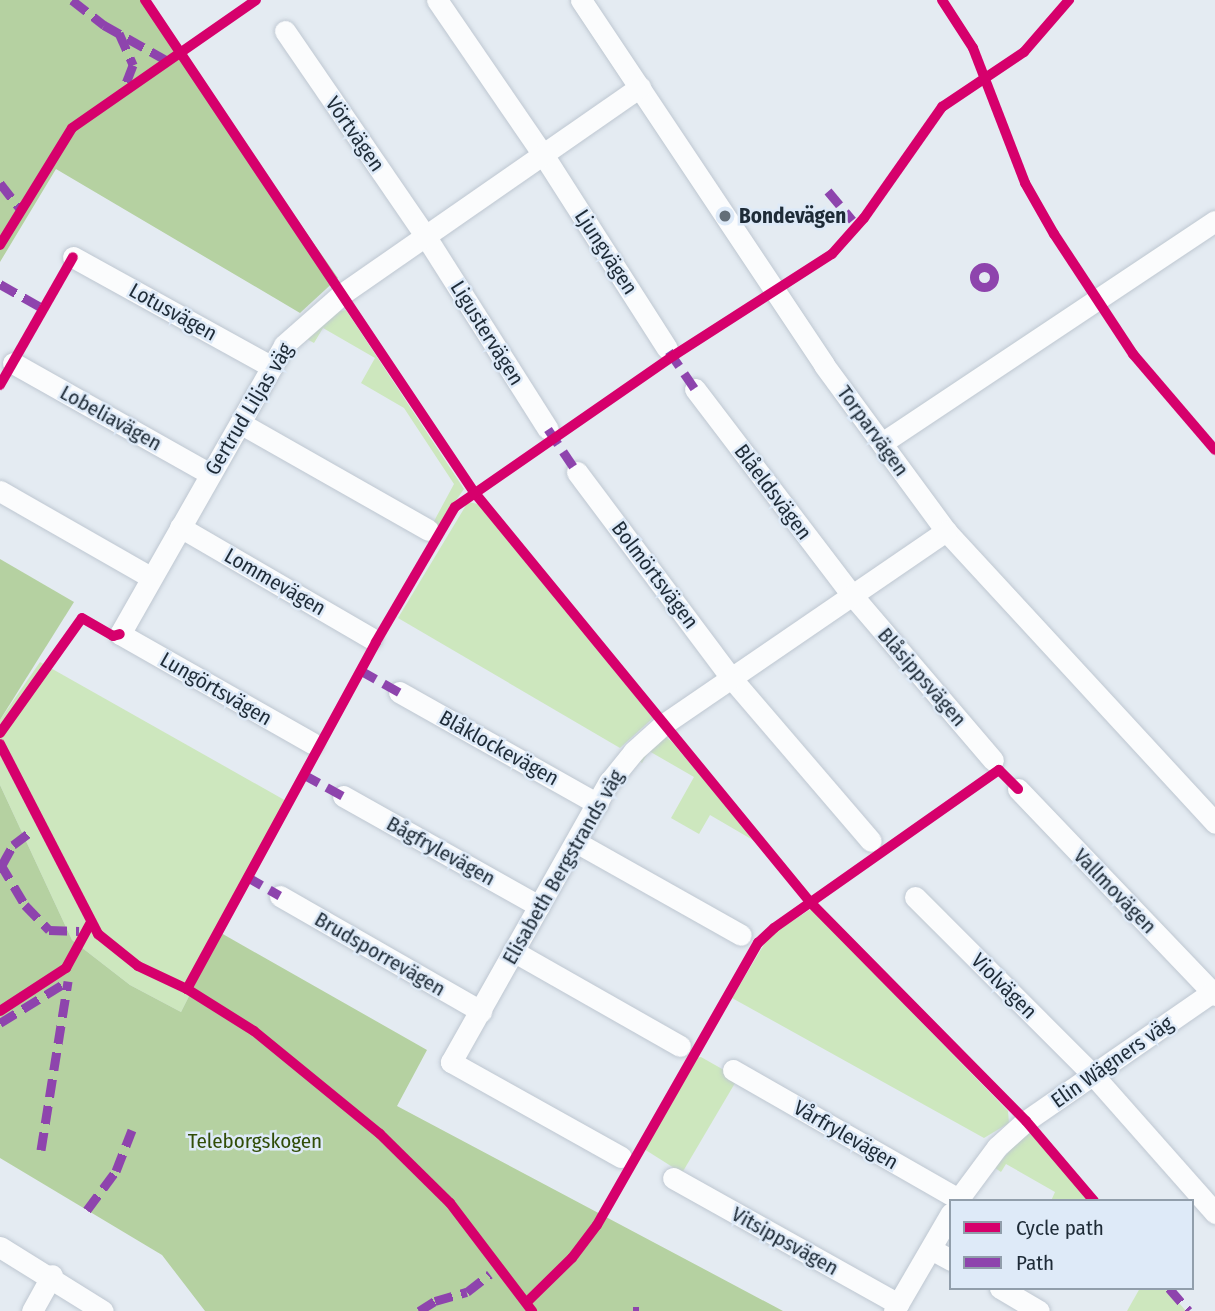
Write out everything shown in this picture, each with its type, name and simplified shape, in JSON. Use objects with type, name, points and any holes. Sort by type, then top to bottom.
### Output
[{"type":"street","name":"Ljungvägen","points":[[437,0],[544,156],[667,348]]},
{"type":"street","name":"Torparvägen","points":[[581,0],[764,278],[946,531],[1215,823]]},
{"type":"street","name":"Vörtvägen","points":[[285,31],[426,237]]},
{"type":"street","name":"Gertrud Liljas väg","points":[[120,634],[284,345],[310,319],[640,87]]},
{"type":"street","points":[[882,443],[1215,221]]},
{"type":"street","name":"Ligustervägen","points":[[426,237],[548,429]]},
{"type":"street","name":"Lotusvägen","points":[[73,257],[272,368]]},
{"type":"street","name":"Lobeliavägen","points":[[13,363],[210,474]]},
{"type":"street","name":"Blåeldsvägen","points":[[695,389],[852,595]]},
{"type":"street","points":[[240,423],[428,530]]},
{"type":"street","name":"Bolmörtsvägen","points":[[577,472],[732,679],[871,841]]},
{"type":"street","points":[[0,491],[150,577]]},
{"type":"street","name":"Lommevägen","points":[[180,527],[371,638]]},
{"type":"street","name":"Elisabeth Bergstrands väg","points":[[621,1157],[451,1062],[598,804],[634,751],[732,679],[946,531]]},
{"type":"street","name":"Blåsippsvägen","points":[[852,595],[993,760]]},
{"type":"street","name":"Lungörtsvägen","points":[[120,634],[312,743]]},
{"type":"street","name":"Blåklockevägen","points":[[400,692],[598,804]]},
{"type":"street","name":"Vallmovägen","points":[[1017,789],[1214,992]]},
{"type":"street","name":"Bågfrylevägen","points":[[343,796],[540,906]]},
{"type":"street","points":[[576,842],[741,934]]},
{"type":"street","name":"Brudsporrevägen","points":[[280,896],[481,1012]]},
{"type":"street","name":"Violvägen","points":[[915,897],[1094,1076],[1215,1213]]},
{"type":"street","points":[[513,951],[680,1046]]},
{"type":"street","name":"Elin Wägners väg","points":[[959,1199],[997,1147],[1026,1121],[1214,992]]},
{"type":"street","name":"Vårfrylevägen","points":[[733,1070],[949,1200]]},
{"type":"street","name":"Vitsippsvägen","points":[[673,1178],[896,1307]]},
{"type":"street","name":"Elin Wägners väg","points":[[896,1307],[949,1215]]},
{"type":"street","points":[[0,1247],[52,1275],[103,1311]]},
{"type":"street","points":[[931,1249],[949,1259]]},
{"type":"street","points":[[32,1311],[52,1275]]},
{"type":"street","points":[[1003,1290],[1039,1311]]},
{"type":"green space","points":[[0,0],[143,0],[338,278],[300,313],[56,169],[0,262]]},
{"type":"green space","points":[[346,310],[464,489],[438,526],[433,523],[454,484],[404,408],[361,383],[375,358],[323,328],[314,343],[307,339],[335,312]]},
{"type":"green space","points":[[468,502],[478,504],[653,718],[620,748],[398,618]]},
{"type":"green space","points":[[0,559],[74,602],[0,720]]},
{"type":"green space","points":[[40,662],[288,802],[181,1012],[130,985],[72,940],[0,785],[0,720]]},
{"type":"green space","points":[[664,736],[758,843],[710,815],[699,834],[671,818],[694,777],[649,751],[642,763],[638,760]]},
{"type":"green space","name":"Teleborgskogen","points":[[0,785],[72,940],[130,985],[181,1012],[221,933],[427,1050],[397,1106],[783,1311],[205,1311],[162,1255],[0,1158]]},
{"type":"green space","points":[[811,909],[1008,1111],[1009,1123],[984,1138],[732,998],[769,936]]},
{"type":"green space","points":[[701,1057],[738,1078],[682,1173],[644,1149],[696,1058]]},
{"type":"green space","points":[[1026,1132],[1032,1135],[1087,1199],[1052,1199],[1055,1192],[1006,1164],[1001,1172],[995,1168]]},
{"type":"green space","points":[[1139,1290],[1168,1290],[1186,1311],[1127,1311]]},
{"type":"marked path","points":[[72,0],[104,25],[168,61]]},
{"type":"marked path","points":[[119,33],[133,65],[123,91]]},
{"type":"marked path","points":[[0,183],[20,209]]},
{"type":"marked path","points":[[828,191],[852,220]]},
{"type":"marked path","points":[[984,267],[991,270],[994,277],[991,284],[984,287],[977,284],[974,277],[977,270],[984,267]]},
{"type":"marked path","points":[[0,284],[44,309]]},
{"type":"marked path","points":[[669,351],[695,389]]},
{"type":"marked path","points":[[548,429],[577,472]]},
{"type":"marked path","points":[[360,670],[399,692]]},
{"type":"marked path","points":[[303,774],[343,796]]},
{"type":"marked path","points":[[2,865],[13,845],[30,832]]},
{"type":"marked path","points":[[0,863],[25,905],[49,930],[79,931]]},
{"type":"marked path","points":[[246,876],[280,896]]},
{"type":"marked path","points":[[0,1023],[68,981]]},
{"type":"marked path","points":[[41,1150],[68,981]]},
{"type":"marked path","points":[[87,1210],[116,1171],[132,1130]]},
{"type":"marked path","points":[[419,1311],[435,1301],[467,1292],[490,1274]]},
{"type":"marked path","points":[[1171,1290],[1189,1311]]},
{"type":"marked path","points":[[633,1311],[639,1311]]},
{"type":"cycle path","points":[[145,0],[474,492],[810,902],[1026,1121],[1092,1199]]},
{"type":"cycle path","points":[[0,245],[72,128],[256,0]]},
{"type":"cycle path","points":[[942,0],[973,48],[1025,183],[1054,234],[1133,354],[1215,450]]},
{"type":"cycle path","points":[[187,989],[376,642],[455,507],[673,356],[832,254],[864,218],[942,107],[1024,52],[1069,0]]},
{"type":"cycle path","points":[[0,385],[73,257]]},
{"type":"cycle path","points":[[0,733],[82,618],[113,636],[120,634]]},
{"type":"cycle path","points":[[0,744],[98,934],[138,966],[187,989],[254,1031],[380,1134],[450,1203],[532,1311]]},
{"type":"cycle path","points":[[527,1302],[572,1258],[597,1225],[758,943],[774,928],[999,770],[1018,789]]},
{"type":"cycle path","points":[[0,1011],[66,968],[90,924]]},
{"type":"place","name":"Bondevägen","points":[[725,216]]}]
